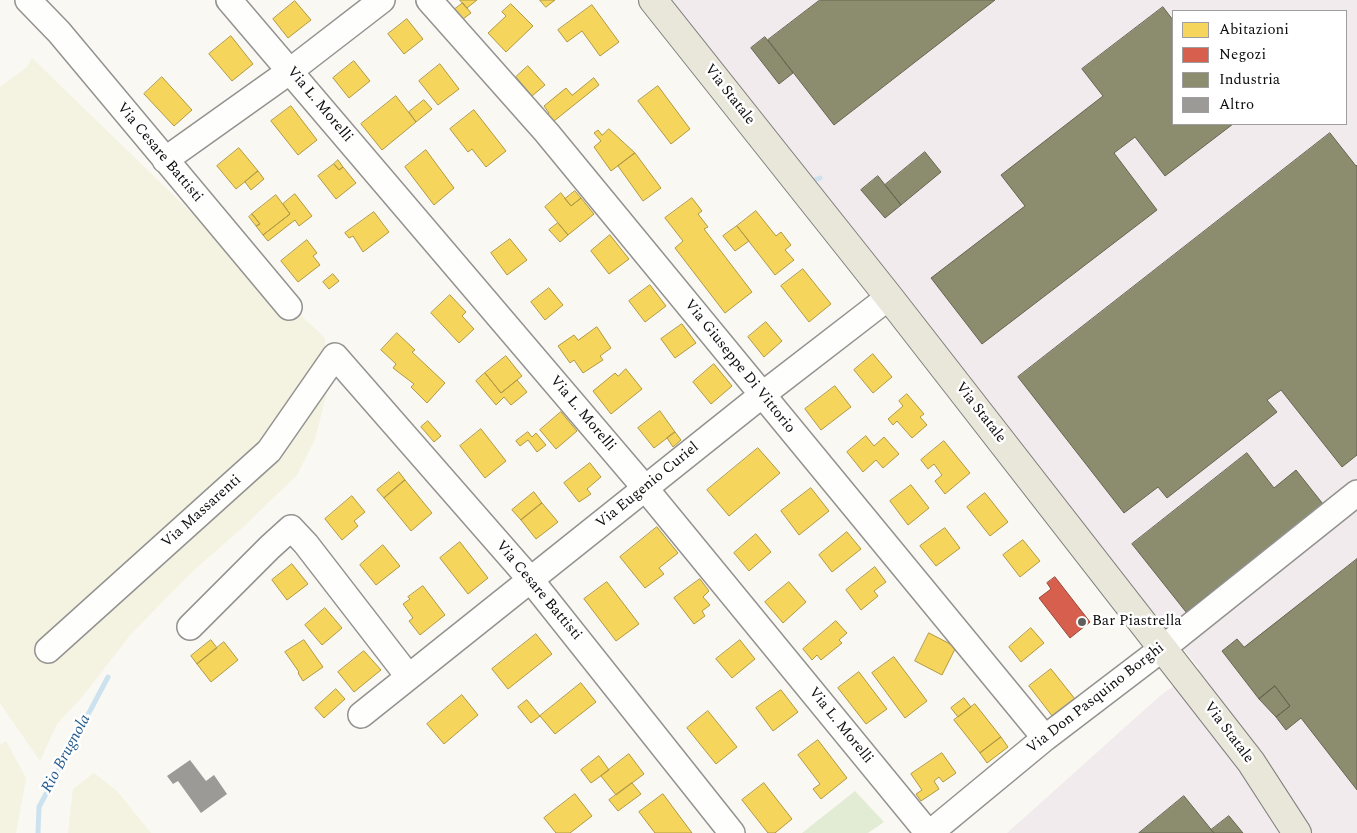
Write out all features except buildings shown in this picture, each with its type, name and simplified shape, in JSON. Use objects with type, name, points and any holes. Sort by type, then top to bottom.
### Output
[{"type":"main road","name":"Via Statale","points":[[653,0],[889,297],[1251,762],[1296,833]]},
{"type":"street","name":"Via Cesare Battisti","points":[[28,0],[59,32],[289,307]]},
{"type":"street","name":"Via L. Morelli","points":[[229,0],[645,488],[929,833]]},
{"type":"street","points":[[165,160],[290,71],[382,0]]},
{"type":"street","name":"Via Giuseppe Di Vittorio","points":[[429,0],[547,133],[1045,738]]},
{"type":"street","name":"Via Eugenio Curiel","points":[[361,715],[762,395],[889,297]]},
{"type":"street","name":"Via Cesare Battisti","points":[[335,356],[530,579],[732,833]]},
{"type":"street","name":"Via Massarenti","points":[[48,650],[270,452],[335,356]]},
{"type":"street","name":"Via Don Pasquino Borghi","points":[[929,833],[1045,738],[1357,493]]},
{"type":"street","points":[[190,627],[291,528],[306,544],[408,676]]},
{"type":"shaded area","points":[[650,0],[1357,0],[1357,833],[1007,833],[1161,695],[1199,668]]},
{"type":"shaded area","points":[[32,58],[198,219],[325,338],[327,392],[315,439],[297,475],[242,528],[193,571],[131,634],[83,696],[57,724],[40,761],[0,703],[0,87],[27,67]]},
{"type":"shaded area","points":[[6,741],[26,778],[16,833],[0,833],[0,745]]},
{"type":"shaded area","points":[[94,773],[117,791],[151,833],[68,833],[73,789]]},
{"type":"green space","points":[[855,791],[884,822],[868,833],[802,833]]},
{"type":"waterway","points":[[815,180],[820,178]]},
{"type":"waterway","name":"Rio Brugnola","points":[[38,833],[39,807],[108,677]]},
{"type":"place","name":"Bar Piastrella","points":[[1082,622]]}]
